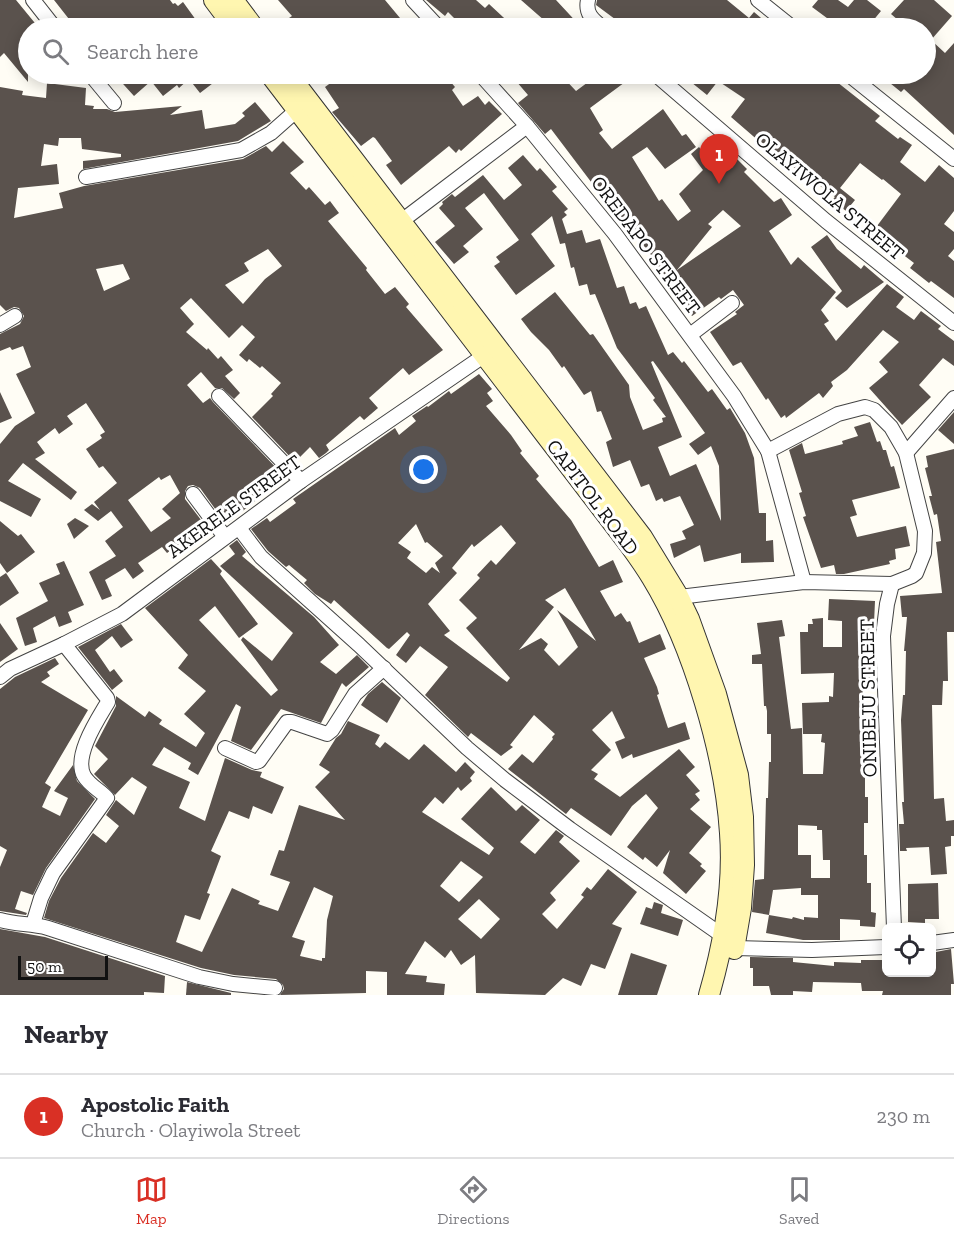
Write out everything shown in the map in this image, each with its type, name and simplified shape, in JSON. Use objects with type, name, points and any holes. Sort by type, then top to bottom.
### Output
[{"type":"main road","points":[[214,0],[228,18]]},
{"type":"main road","points":[[233,0],[246,18]]},
{"type":"main road","name":"CAPITOL ROAD","points":[[278,84],[395,226],[642,537],[671,598],[702,652],[738,775],[744,818],[741,908],[709,995]]},
{"type":"main road","name":"CAPITOL ROAD","points":[[295,84],[485,356],[629,544],[653,579],[671,598]]},
{"type":"main road","name":"CAPITOL ROAD","points":[[722,995],[729,942]]},
{"type":"street","points":[[33,0],[47,18]]},
{"type":"street","points":[[413,0],[430,18]]},
{"type":"street","points":[[588,0],[587,8],[593,18]]},
{"type":"street","points":[[758,0],[780,18]]},
{"type":"street","points":[[98,84],[114,104]]},
{"type":"street","name":"OREDAPO STREET","points":[[489,84],[527,126],[615,234],[734,396],[768,451]]},
{"type":"street","name":"OLAYIWOLA STREET","points":[[667,84],[826,221],[954,323]]},
{"type":"street","points":[[860,84],[954,159]]},
{"type":"street","points":[[86,177],[241,150],[271,133],[297,110]]},
{"type":"street","points":[[395,226],[527,126]]},
{"type":"street","points":[[690,335],[732,303]]},
{"type":"street","points":[[0,326],[15,316]]},
{"type":"street","name":"AKERELE STREET","points":[[0,677],[10,669],[122,614],[301,481],[485,356]]},
{"type":"street","points":[[219,396],[301,481]]},
{"type":"street","points":[[906,453],[954,398]]},
{"type":"street","points":[[671,598],[804,582],[892,584],[916,573],[924,553],[925,531],[906,453],[891,427],[874,410],[865,407],[838,414],[768,451],[804,582]]},
{"type":"street","points":[[193,494],[225,537]]},
{"type":"street","points":[[239,528],[261,557],[384,668],[438,722],[504,780],[729,942],[812,950],[882,947]]},
{"type":"street","name":"ONIBEJU STREET","points":[[892,584],[883,636],[894,923]]},
{"type":"street","points":[[33,924],[41,898],[53,873],[107,798],[91,786],[82,774],[87,738],[108,702],[107,698],[64,644]]},
{"type":"street","points":[[225,748],[256,762],[287,722],[327,734],[332,730],[354,694],[384,668]]},
{"type":"street","points":[[0,920],[20,925],[33,924],[83,938],[199,977],[232,984],[275,988]]},
{"type":"street","points":[[936,942],[954,940]]},
{"type":"building","points":[[0,0],[16,0],[31,18],[18,18],[18,70],[4,53],[0,57]]},
{"type":"building","points":[[54,0],[170,0],[178,6],[183,2],[195,18],[68,18]]},
{"type":"building","points":[[278,0],[385,0],[400,18],[289,18],[292,16]]},
{"type":"building","points":[[426,0],[476,0],[485,8],[489,4],[504,18],[454,18],[448,12],[445,16]]},
{"type":"building","points":[[521,0],[556,0],[573,18],[542,18]]},
{"type":"building","points":[[597,0],[727,0],[749,18],[614,18],[596,5]]},
{"type":"building","points":[[818,0],[838,0],[848,7],[854,0],[867,0],[881,11],[875,18],[827,18],[812,7]]},
{"type":"building","points":[[904,0],[934,0],[952,16],[936,34],[936,18],[896,18],[891,14]]},
{"type":"building","points":[[754,12],[761,18],[749,18]]},
{"type":"building","points":[[954,43],[954,135],[904,89],[901,92],[891,84],[936,84],[936,45],[945,53]]},
{"type":"building","points":[[47,84],[86,88],[85,105],[94,106],[93,109],[107,109],[115,112],[182,106],[170,115],[202,110],[205,129],[235,124],[245,116],[242,113],[255,102],[271,121],[238,141],[83,169],[83,161],[121,157],[121,154],[82,149],[81,138],[59,138],[58,146],[44,144],[41,166],[57,164],[59,184],[18,188],[14,218],[63,208],[59,193],[84,186],[243,159],[266,146],[272,152],[283,141],[304,162],[290,173],[306,190],[309,187],[325,205],[330,201],[339,213],[328,221],[367,268],[366,270],[385,294],[395,287],[409,304],[406,307],[443,350],[409,375],[403,368],[369,398],[378,408],[364,420],[360,416],[326,445],[329,450],[326,453],[319,458],[310,447],[295,462],[252,417],[273,396],[271,394],[281,383],[262,366],[260,368],[249,359],[247,362],[239,355],[255,337],[242,325],[229,338],[191,298],[180,308],[194,324],[186,332],[207,350],[208,348],[218,359],[221,356],[233,370],[225,376],[240,393],[234,399],[222,388],[215,388],[201,372],[187,385],[203,403],[210,398],[285,477],[229,522],[223,515],[221,517],[200,488],[193,485],[188,486],[185,499],[208,529],[192,542],[188,538],[167,553],[162,547],[138,563],[144,571],[133,579],[125,568],[105,580],[112,596],[102,600],[89,572],[116,556],[105,541],[123,527],[111,511],[98,521],[84,510],[92,504],[100,510],[94,502],[117,483],[103,466],[99,468],[86,449],[102,438],[100,435],[105,432],[86,403],[67,416],[73,424],[59,434],[55,428],[37,442],[45,453],[35,459],[77,492],[71,500],[23,463],[8,481],[41,499],[31,517],[0,501],[0,444],[15,426],[35,413],[16,374],[31,367],[23,346],[0,351],[0,334],[20,324],[24,316],[19,308],[14,307],[6,311],[0,305],[0,87],[23,91],[22,95],[46,98]],"holes":[[[268,249],[282,266],[265,279],[243,304],[225,285],[249,271],[244,263]],[[123,264],[130,279],[104,291],[96,269]],[[170,475],[180,493],[162,509],[171,518],[151,532],[128,500],[159,477],[161,480]]]},
{"type":"building","points":[[123,84],[148,84],[134,96]]},
{"type":"building","points":[[153,84],[183,84],[179,88],[177,85],[163,96]]},
{"type":"building","points":[[193,84],[212,84],[200,93]]},
{"type":"building","points":[[329,84],[452,84],[455,87],[452,90],[463,106],[478,96],[485,105],[489,101],[502,114],[461,151],[459,149],[456,153],[449,146],[401,185],[386,165],[392,161],[375,138],[373,137],[361,146],[332,112],[339,108],[325,87]]},
{"type":"building","points":[[519,84],[569,84],[576,91],[585,84],[622,84],[590,108],[603,130],[599,133],[612,149],[663,109],[682,136],[686,134],[696,147],[665,169],[647,147],[632,157],[659,201],[662,199],[678,221],[691,211],[679,194],[703,170],[691,154],[699,147],[711,163],[723,151],[732,161],[736,158],[747,169],[744,172],[774,202],[781,198],[792,215],[769,231],[791,265],[798,257],[836,292],[821,310],[829,321],[824,324],[836,341],[887,284],[904,297],[896,307],[914,320],[921,311],[941,326],[938,329],[954,341],[954,366],[943,358],[919,385],[931,397],[902,425],[869,388],[888,372],[879,362],[899,342],[883,330],[847,370],[831,382],[833,386],[823,398],[819,393],[786,418],[785,415],[781,418],[741,362],[733,366],[710,332],[737,314],[735,312],[744,305],[733,290],[692,316],[677,297],[679,296],[647,258],[651,255],[604,199],[551,129],[545,134],[518,103],[528,95]],"holes":[[[723,210],[741,226],[677,270],[712,227],[708,224]]]},
{"type":"building","points":[[693,84],[716,84],[707,95]]},
{"type":"building","points":[[722,84],[840,84],[880,116],[875,121],[898,139],[900,137],[912,145],[900,162],[925,182],[939,165],[954,178],[954,211],[944,224],[954,232],[954,249],[948,256],[954,261],[954,298],[931,281],[929,283],[910,268],[914,263],[871,234],[901,194],[860,163],[840,188],[855,200],[846,211],[832,200],[835,197],[767,148],[731,117],[745,99]]},
{"type":"building","points":[[523,155],[537,171],[540,168],[557,187],[552,191],[568,209],[564,212],[567,215],[562,219],[567,234],[582,230],[586,243],[600,239],[617,288],[624,286],[630,304],[636,302],[639,309],[646,306],[668,355],[673,352],[682,363],[684,361],[708,392],[712,389],[727,410],[730,408],[745,433],[754,458],[759,513],[766,513],[766,541],[773,540],[774,562],[741,563],[741,553],[704,562],[700,545],[674,558],[670,544],[686,539],[682,531],[694,525],[680,496],[664,502],[662,498],[656,501],[649,484],[641,487],[630,460],[613,467],[606,442],[612,439],[601,411],[597,412],[591,391],[584,395],[564,366],[562,368],[521,319],[555,292],[590,335],[593,334],[629,385],[630,397],[643,430],[663,422],[662,418],[666,417],[653,400],[655,398],[617,348],[595,294],[590,295],[587,284],[579,286],[574,267],[571,268],[565,243],[560,244],[552,216],[531,234],[555,266],[516,295],[494,266],[500,262],[496,257],[519,240],[484,193],[465,208],[483,229],[463,246],[469,252],[454,264],[435,242],[455,226],[439,208],[442,202],[452,194],[455,197],[483,175],[504,200],[522,185],[508,168]],"holes":[[[653,361],[705,433],[689,444],[698,455],[711,446],[719,466],[721,521],[696,464],[670,476],[658,447],[682,437],[651,362]]]},
{"type":"building","points":[[827,235],[837,249],[861,269],[864,265],[884,282],[847,308],[835,298],[842,291],[811,247]]},
{"type":"building","points":[[479,374],[492,389],[487,393],[493,401],[486,406],[522,451],[520,453],[539,476],[536,479],[571,520],[599,567],[613,560],[623,582],[600,591],[615,617],[621,613],[627,622],[630,621],[639,643],[660,634],[666,649],[644,658],[657,687],[659,694],[657,695],[668,728],[685,722],[690,739],[633,758],[632,754],[622,759],[615,742],[625,738],[612,711],[592,730],[611,750],[591,770],[598,774],[594,779],[620,797],[679,749],[695,767],[686,775],[700,791],[695,794],[700,800],[690,809],[711,827],[689,853],[702,864],[700,866],[706,871],[686,894],[663,873],[670,850],[657,867],[645,857],[643,860],[627,847],[658,808],[646,794],[632,806],[611,836],[571,808],[566,814],[508,769],[522,754],[533,763],[553,739],[555,734],[534,715],[510,745],[513,747],[501,756],[471,733],[468,737],[425,695],[448,667],[420,646],[406,663],[396,655],[410,635],[407,632],[389,649],[387,648],[334,600],[331,604],[315,594],[304,583],[307,580],[289,565],[286,567],[268,551],[251,529],[267,518],[270,522],[296,503],[293,499],[395,428],[399,435],[416,421],[412,416],[449,391],[451,394]],"holes":[[[416,524],[425,543],[427,542],[443,556],[435,563],[440,573],[432,567],[426,573],[407,558],[411,552],[398,543]],[[501,525],[516,543],[496,565],[491,560],[477,575],[480,578],[459,600],[477,618],[466,628],[510,678],[507,682],[444,635],[450,631],[428,604],[457,573],[452,568],[472,544],[474,547]],[[565,588],[596,641],[557,610],[578,647],[559,666],[544,650],[548,644],[541,638],[519,650],[554,607],[545,600]]]},
{"type":"building","points":[[0,392],[12,418],[0,423]]},
{"type":"building","points":[[954,412],[954,444],[938,430]]},
{"type":"building","points":[[870,422],[877,442],[880,441],[883,450],[886,450],[891,467],[894,466],[900,488],[852,500],[857,515],[850,517],[857,537],[906,526],[910,546],[895,549],[896,559],[889,561],[890,564],[836,574],[834,565],[821,568],[803,517],[806,516],[799,493],[802,492],[789,450],[802,443],[805,454],[843,444],[842,441],[858,436],[854,427]]},
{"type":"building","points":[[954,449],[954,632],[947,632],[948,681],[943,681],[942,705],[932,705],[934,799],[944,798],[946,821],[954,820],[954,836],[951,836],[951,846],[945,847],[947,874],[931,875],[929,847],[906,848],[907,851],[900,851],[899,824],[904,824],[901,720],[903,695],[905,695],[906,651],[904,651],[907,617],[902,617],[900,596],[942,593],[936,542],[941,541],[937,514],[934,515],[929,496],[932,496],[925,468],[928,467],[926,456]]},
{"type":"building","points":[[75,518],[89,526],[74,539],[67,524]]},
{"type":"building","points":[[0,521],[18,536],[21,534],[35,552],[7,573],[0,563]]},
{"type":"building","points":[[237,540],[246,552],[242,556],[314,617],[339,645],[320,662],[336,674],[357,655],[369,667],[346,687],[342,683],[321,723],[281,709],[251,750],[231,741],[241,707],[236,704],[198,775],[188,769],[191,763],[164,747],[152,765],[190,782],[179,808],[205,821],[225,758],[262,772],[260,777],[284,787],[272,814],[253,806],[249,819],[229,811],[211,851],[221,856],[200,920],[185,915],[176,942],[202,952],[232,888],[260,901],[258,904],[278,911],[290,882],[270,875],[279,850],[284,851],[299,805],[345,820],[315,787],[330,772],[319,765],[348,721],[380,735],[375,744],[380,748],[385,742],[409,760],[424,744],[456,772],[465,762],[475,772],[470,778],[472,781],[461,791],[458,787],[443,804],[435,797],[422,812],[489,855],[494,848],[461,819],[491,787],[516,811],[522,805],[540,820],[520,842],[535,854],[556,830],[564,836],[559,842],[580,861],[550,893],[556,900],[542,914],[557,929],[584,897],[581,895],[587,887],[591,890],[608,869],[637,892],[612,924],[622,928],[605,969],[591,964],[581,986],[563,978],[545,995],[476,993],[475,955],[461,965],[451,950],[445,958],[425,941],[405,974],[427,976],[426,982],[445,984],[444,995],[387,995],[387,972],[366,971],[366,993],[280,995],[284,989],[283,985],[276,979],[234,975],[201,968],[44,918],[49,901],[61,878],[93,833],[106,843],[119,826],[106,815],[116,800],[134,815],[147,787],[132,777],[115,795],[94,774],[108,759],[95,746],[116,706],[116,696],[145,717],[149,711],[162,720],[159,724],[196,747],[205,733],[184,714],[206,691],[178,668],[188,655],[145,608],[211,559],[222,571],[220,574],[258,624],[239,638],[215,606],[199,620],[271,696],[278,690],[241,640],[243,637],[272,661],[293,633],[220,566],[235,554],[229,546]],"holes":[[[461,861],[483,877],[459,902],[440,886]],[[314,887],[333,896],[327,920],[325,958],[322,958],[322,961],[300,956],[305,941],[292,937]],[[479,899],[500,919],[481,939],[458,919]]]},
{"type":"building","points":[[64,561],[84,605],[68,612],[72,622],[59,627],[55,616],[33,628],[37,642],[25,646],[16,618],[48,601],[39,583],[60,574],[56,564]]},
{"type":"building","points":[[6,573],[19,593],[0,606],[0,577]]},
{"type":"building","points":[[829,599],[875,601],[874,684],[863,684],[862,747],[865,747],[865,797],[868,797],[868,823],[864,823],[864,855],[867,855],[867,883],[871,883],[871,912],[876,913],[875,927],[860,926],[860,920],[840,919],[840,940],[803,940],[766,933],[769,915],[752,912],[755,880],[764,879],[766,798],[768,798],[769,762],[771,762],[771,734],[767,734],[762,664],[752,664],[752,655],[761,654],[757,623],[782,620],[785,636],[779,637],[791,729],[802,728],[803,774],[823,774],[825,743],[821,742],[822,734],[803,734],[802,703],[829,702],[829,696],[833,697],[834,673],[801,674],[800,632],[808,632],[808,624],[813,624],[812,619],[823,618],[823,647],[842,647],[842,621],[828,620]],"holes":[[[798,825],[817,826],[817,830],[822,830],[823,860],[830,860],[830,878],[811,878],[811,855],[798,855]],[[801,888],[801,895],[818,895],[818,918],[804,917],[804,920],[769,915],[773,890]]]},
{"type":"building","points":[[0,623],[18,649],[0,662]]},
{"type":"building","points":[[121,624],[133,640],[121,648],[112,636],[95,650],[110,672],[114,669],[123,681],[112,690],[78,647]]},
{"type":"building","points":[[55,658],[59,664],[47,672],[50,676],[41,682],[88,710],[45,783],[51,787],[42,807],[60,816],[68,798],[54,791],[73,765],[77,781],[95,799],[46,868],[33,895],[21,891],[15,909],[27,913],[26,915],[0,911],[0,867],[7,850],[0,846],[0,689],[15,677]]},
{"type":"building","points":[[382,682],[401,698],[387,723],[361,705],[368,694]]},
{"type":"building","points":[[938,883],[939,919],[925,919],[925,923],[908,922],[908,884]]},
{"type":"building","points":[[654,902],[663,905],[661,913],[683,920],[678,936],[640,924],[646,907],[652,909]]},
{"type":"building","points":[[0,929],[45,937],[165,976],[164,993],[0,995]]},
{"type":"building","points":[[951,949],[954,984],[951,984],[951,995],[882,995],[883,991],[862,991],[861,983],[813,982],[812,992],[793,991],[793,995],[771,995],[769,986],[753,986],[753,968],[750,968],[750,957],[793,958],[793,962],[834,966],[834,962],[861,963],[861,960],[882,960],[882,977],[936,977],[936,952]]},
{"type":"building","points":[[631,953],[667,965],[657,995],[618,995]]},
{"type":"building","points":[[187,982],[231,993],[231,995],[186,995]]},
{"type":"place","name":"Apostolic Faith","points":[[719,184]]}]
